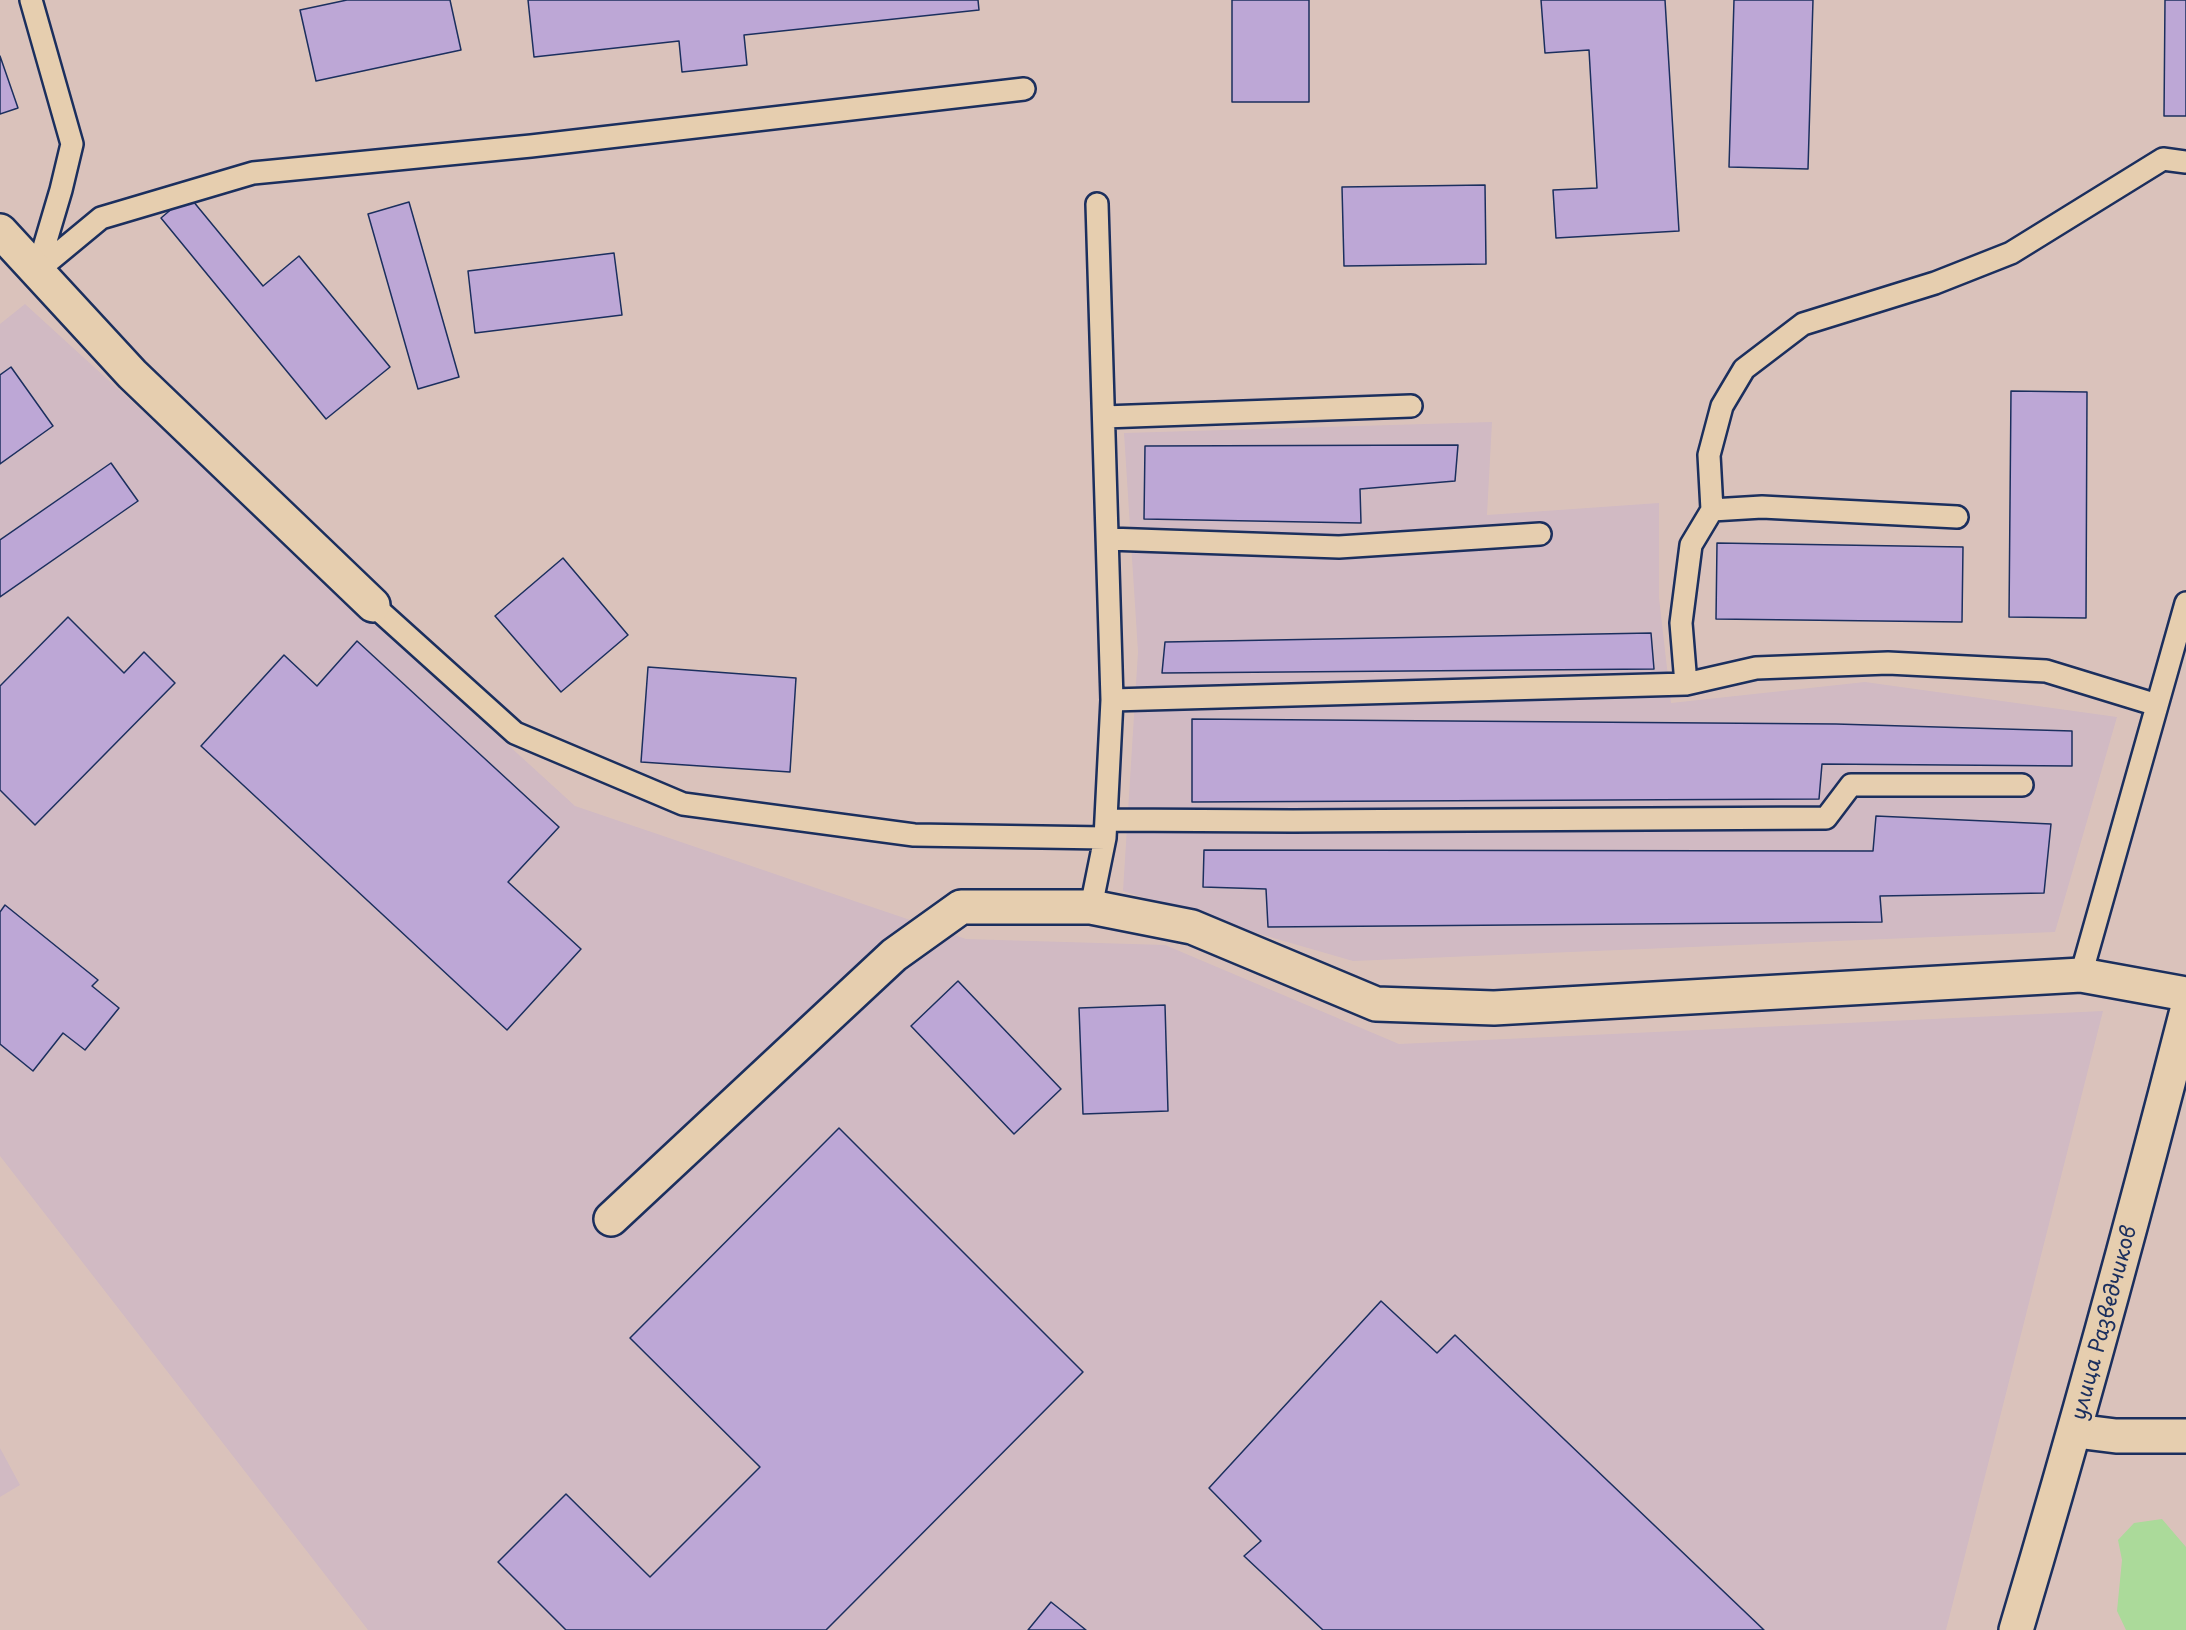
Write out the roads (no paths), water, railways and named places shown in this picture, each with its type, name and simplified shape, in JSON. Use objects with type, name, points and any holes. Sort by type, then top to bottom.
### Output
[{"type":"street","points":[[0,231],[132,374],[373,605]]},
{"type":"street","points":[[610,1219],[894,955],[961,907],[1091,907],[1192,927],[1376,1004],[1494,1008],[2081,975],[2186,994]]},
{"type":"street","name":"улица Разведчиков","points":[[2016,1630],[2076,1431],[2132,1226],[2186,1014]]},
{"type":"street","points":[[2076,1431],[2116,1436],[2186,1437]]},
{"type":"lane","points":[[31,0],[72,144],[62,190],[37,271]]},
{"type":"lane","points":[[37,271],[101,218],[253,173],[531,146],[1024,89]]},
{"type":"lane","points":[[1686,684],[1681,623],[1691,545],[1712,510],[1709,455],[1722,406],[1744,369],[1803,324],[1935,283],[2011,253],[2163,159],[2186,162]]},
{"type":"lane","points":[[1091,907],[1106,829],[1112,700],[1097,204]]},
{"type":"lane","points":[[1104,417],[1411,406]]},
{"type":"lane","points":[[1712,510],[1762,507],[1957,517]]},
{"type":"lane","points":[[1108,539],[1339,547],[1540,534]]},
{"type":"lane","points":[[2081,975],[2186,603]]},
{"type":"lane","points":[[373,605],[515,733],[683,804],[914,835],[1293,821],[1826,818],[1851,785],[2022,785]]},
{"type":"lane","points":[[1112,700],[1686,684],[1756,668],[1888,663],[2046,671],[2157,705]]}]
